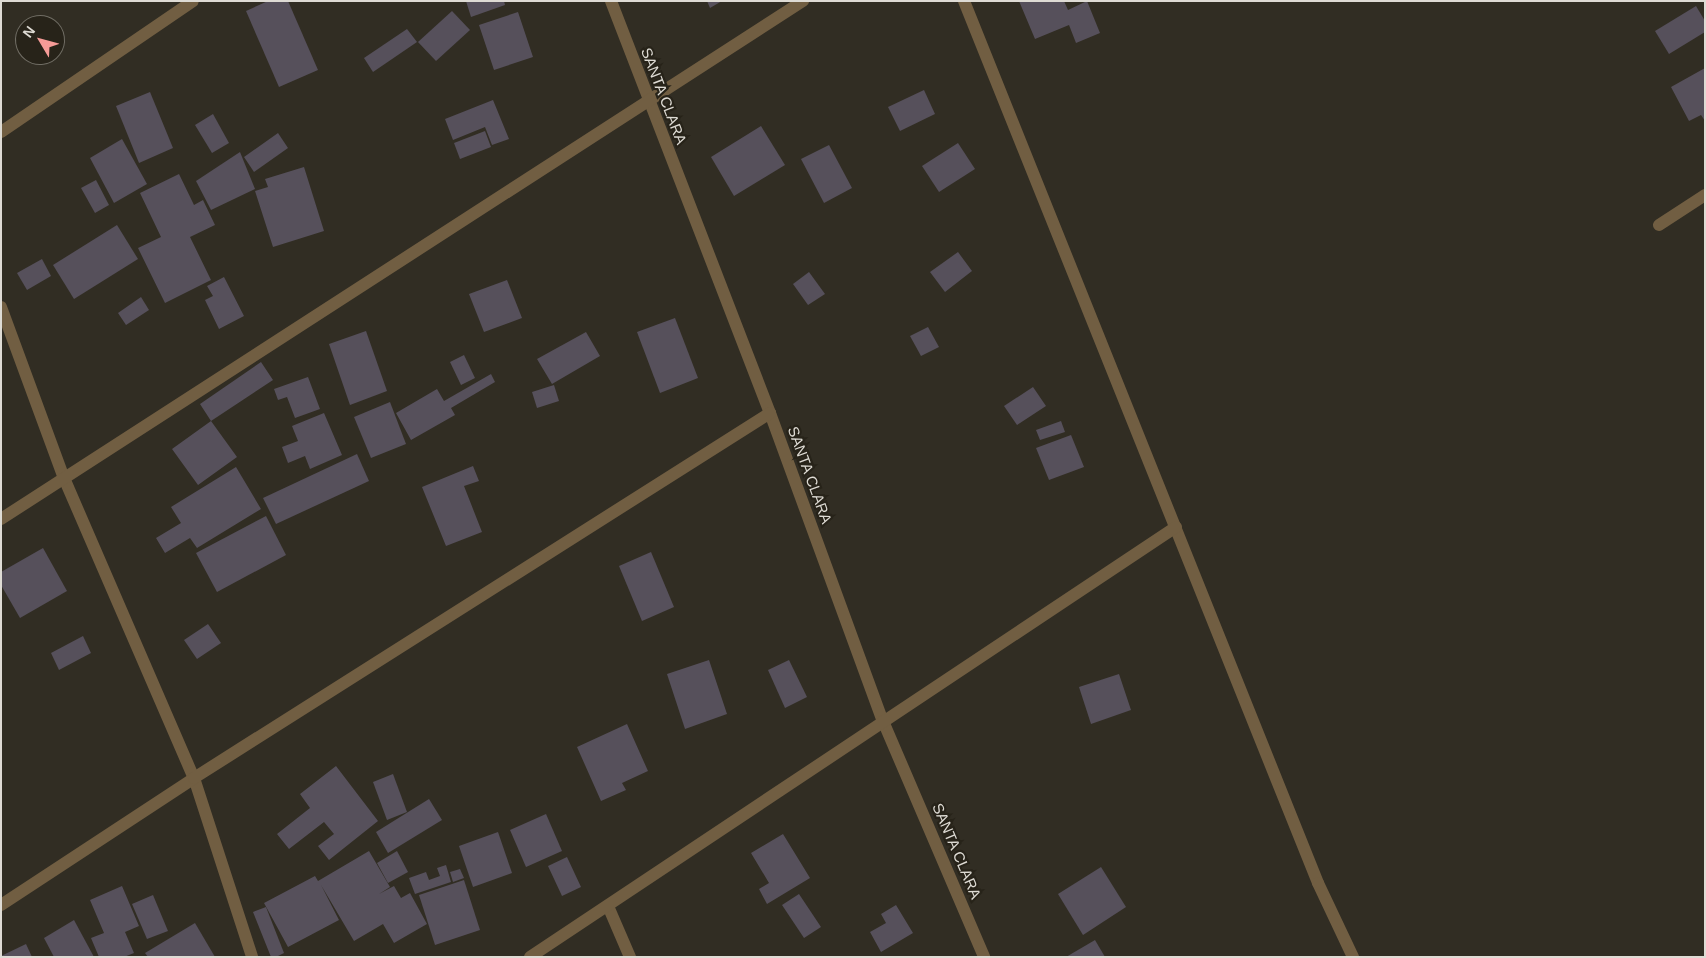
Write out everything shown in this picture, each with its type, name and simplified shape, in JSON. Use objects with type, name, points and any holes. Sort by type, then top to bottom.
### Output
[{"type":"street","points":[[1,132],[193,1]]},
{"type":"street","name":"SANTA CLARA","points":[[611,1],[648,102],[770,413],[883,721],[984,957]]},
{"type":"street","points":[[1,518],[802,1]]},
{"type":"street","points":[[964,1],[1318,883],[1353,957]]},
{"type":"street","points":[[1659,225],[1705,195]]},
{"type":"street","points":[[1,307],[64,478],[194,778],[252,957]]},
{"type":"street","points":[[1,905],[194,778],[770,413]]},
{"type":"street","points":[[530,957],[1176,526]]},
{"type":"street","points":[[608,906],[630,957]]},
{"type":"building","points":[[268,1],[288,1],[318,70],[279,87],[246,11]]},
{"type":"building","points":[[466,1],[504,1],[505,5],[471,17]]},
{"type":"building","points":[[707,1],[722,1],[710,8]]},
{"type":"building","points":[[1019,1],[1064,1],[1068,10],[1087,1],[1100,33],[1076,43],[1069,25],[1035,39]]},
{"type":"building","points":[[1696,6],[1705,21],[1705,32],[1669,54],[1655,31]]},
{"type":"building","points":[[452,11],[470,30],[436,61],[418,42]]},
{"type":"building","points":[[518,12],[533,57],[494,70],[479,25]]},
{"type":"building","points":[[407,29],[417,42],[373,72],[364,58]]},
{"type":"building","points":[[1705,68],[1705,121],[1701,115],[1689,121],[1671,87]]},
{"type":"building","points":[[924,90],[935,114],[900,131],[888,107]]},
{"type":"building","points":[[150,92],[173,148],[139,163],[116,106]]},
{"type":"building","points":[[493,100],[509,139],[492,145],[485,127],[453,140],[445,119]]},
{"type":"building","points":[[213,114],[229,143],[212,153],[195,125]]},
{"type":"building","points":[[761,126],[785,165],[734,196],[711,157]]},
{"type":"building","points":[[485,131],[491,147],[460,159],[454,143]]},
{"type":"building","points":[[278,133],[288,148],[254,172],[244,157]]},
{"type":"building","points":[[122,139],[147,184],[114,203],[90,158]]},
{"type":"building","points":[[958,143],[975,169],[939,192],[922,166]]},
{"type":"building","points":[[829,145],[852,188],[824,203],[801,159]]},
{"type":"building","points":[[240,152],[255,189],[211,210],[196,181]]},
{"type":"building","points":[[304,167],[324,231],[273,247],[255,191],[268,187],[265,179]]},
{"type":"building","points":[[179,174],[194,205],[203,200],[215,225],[190,237],[211,280],[165,303],[138,248],[161,237],[140,193]]},
{"type":"building","points":[[96,180],[109,205],[95,213],[81,188]]},
{"type":"building","points":[[117,225],[138,259],[74,299],[53,265]]},
{"type":"building","points":[[958,252],[972,271],[945,292],[930,272]]},
{"type":"building","points":[[42,259],[51,276],[27,290],[17,273]]},
{"type":"building","points":[[809,272],[825,294],[808,305],[793,284]]},
{"type":"building","points":[[224,277],[244,316],[219,329],[205,300],[213,296],[207,286]]},
{"type":"building","points":[[507,280],[522,318],[484,332],[469,294]]},
{"type":"building","points":[[141,297],[149,310],[126,325],[118,313]]},
{"type":"building","points":[[675,318],[698,378],[660,393],[637,332]]},
{"type":"building","points":[[928,327],[939,347],[921,356],[910,336]]},
{"type":"building","points":[[366,331],[387,391],[350,405],[329,344]]},
{"type":"building","points":[[586,332],[600,356],[552,384],[537,359]]},
{"type":"building","points":[[464,355],[475,378],[461,385],[450,362]]},
{"type":"building","points":[[261,362],[273,380],[211,421],[200,404]]},
{"type":"building","points":[[491,374],[495,382],[451,408],[455,415],[411,440],[396,413],[437,389],[444,401]]},
{"type":"building","points":[[308,377],[320,409],[295,418],[287,397],[278,400],[274,389]]},
{"type":"building","points":[[554,385],[559,401],[537,408],[532,392]]},
{"type":"building","points":[[1033,387],[1046,406],[1017,425],[1004,406]]},
{"type":"building","points":[[390,402],[406,444],[371,458],[354,417]]},
{"type":"building","points":[[324,413],[342,455],[310,469],[305,456],[288,463],[282,447],[298,441],[292,426]]},
{"type":"building","points":[[211,421],[237,457],[198,485],[172,449]]},
{"type":"building","points":[[1061,421],[1065,432],[1040,440],[1036,430]]},
{"type":"building","points":[[1071,435],[1084,467],[1049,480],[1036,448]]},
{"type":"building","points":[[357,454],[369,481],[276,524],[263,498]]},
{"type":"building","points":[[473,466],[479,481],[464,486],[482,532],[446,546],[422,487]]},
{"type":"building","points":[[236,467],[261,509],[197,548],[190,538],[165,553],[156,538],[181,523],[171,507]]},
{"type":"building","points":[[266,516],[286,555],[217,592],[196,553]]},
{"type":"building","points":[[43,548],[67,591],[20,618],[1,585],[1,572]]},
{"type":"building","points":[[651,552],[674,607],[642,621],[619,566]]},
{"type":"building","points":[[208,624],[221,643],[197,659],[184,640]]},
{"type":"building","points":[[83,636],[91,653],[59,670],[51,653]]},
{"type":"building","points":[[709,660],[727,714],[685,729],[667,674]]},
{"type":"building","points":[[789,660],[807,697],[785,708],[768,670]]},
{"type":"building","points":[[1119,674],[1131,710],[1091,724],[1079,687]]},
{"type":"building","points":[[627,724],[648,771],[622,783],[626,790],[601,801],[577,747]]},
{"type":"building","points":[[336,766],[378,821],[329,860],[318,846],[334,834],[324,822],[289,849],[277,834],[310,808],[300,794]]},
{"type":"building","points":[[393,774],[407,812],[387,820],[373,782]]},
{"type":"building","points":[[429,799],[442,820],[388,853],[376,832]]},
{"type":"building","points":[[546,814],[562,851],[526,867],[510,830]]},
{"type":"building","points":[[498,832],[512,873],[473,887],[459,846]]},
{"type":"building","points":[[783,834],[810,878],[767,904],[759,889],[769,883],[751,853]]},
{"type":"building","points":[[369,851],[390,887],[379,894],[394,886],[401,898],[410,893],[427,924],[394,943],[383,924],[354,941],[321,885],[339,920],[288,947],[264,903],[315,876],[318,881]]},
{"type":"building","points":[[397,851],[408,872],[388,883],[377,863]]},
{"type":"building","points":[[567,857],[581,887],[562,896],[548,866]]},
{"type":"building","points":[[446,865],[451,882],[415,894],[409,878],[426,872],[429,880],[440,876],[437,868]]},
{"type":"building","points":[[1101,867],[1126,907],[1083,935],[1058,894]]},
{"type":"building","points":[[460,869],[464,878],[453,882],[450,872]]},
{"type":"building","points":[[464,880],[480,930],[435,945],[419,895]]},
{"type":"building","points":[[122,886],[139,926],[125,932],[134,953],[124,957],[99,957],[91,938],[104,933],[90,900]]},
{"type":"building","points":[[799,894],[821,927],[804,938],[782,905]]},
{"type":"building","points":[[153,895],[168,931],[147,939],[132,904]]},
{"type":"building","points":[[896,905],[913,933],[881,952],[870,932],[886,923],[881,914]]},
{"type":"building","points":[[266,907],[284,953],[276,957],[271,957],[253,912]]},
{"type":"building","points":[[74,920],[94,957],[54,957],[44,938]]},
{"type":"building","points":[[195,923],[215,957],[148,957],[145,953]]},
{"type":"building","points":[[1095,940],[1105,957],[1066,957]]},
{"type":"building","points":[[26,944],[32,957],[1,957],[1,956]]}]
